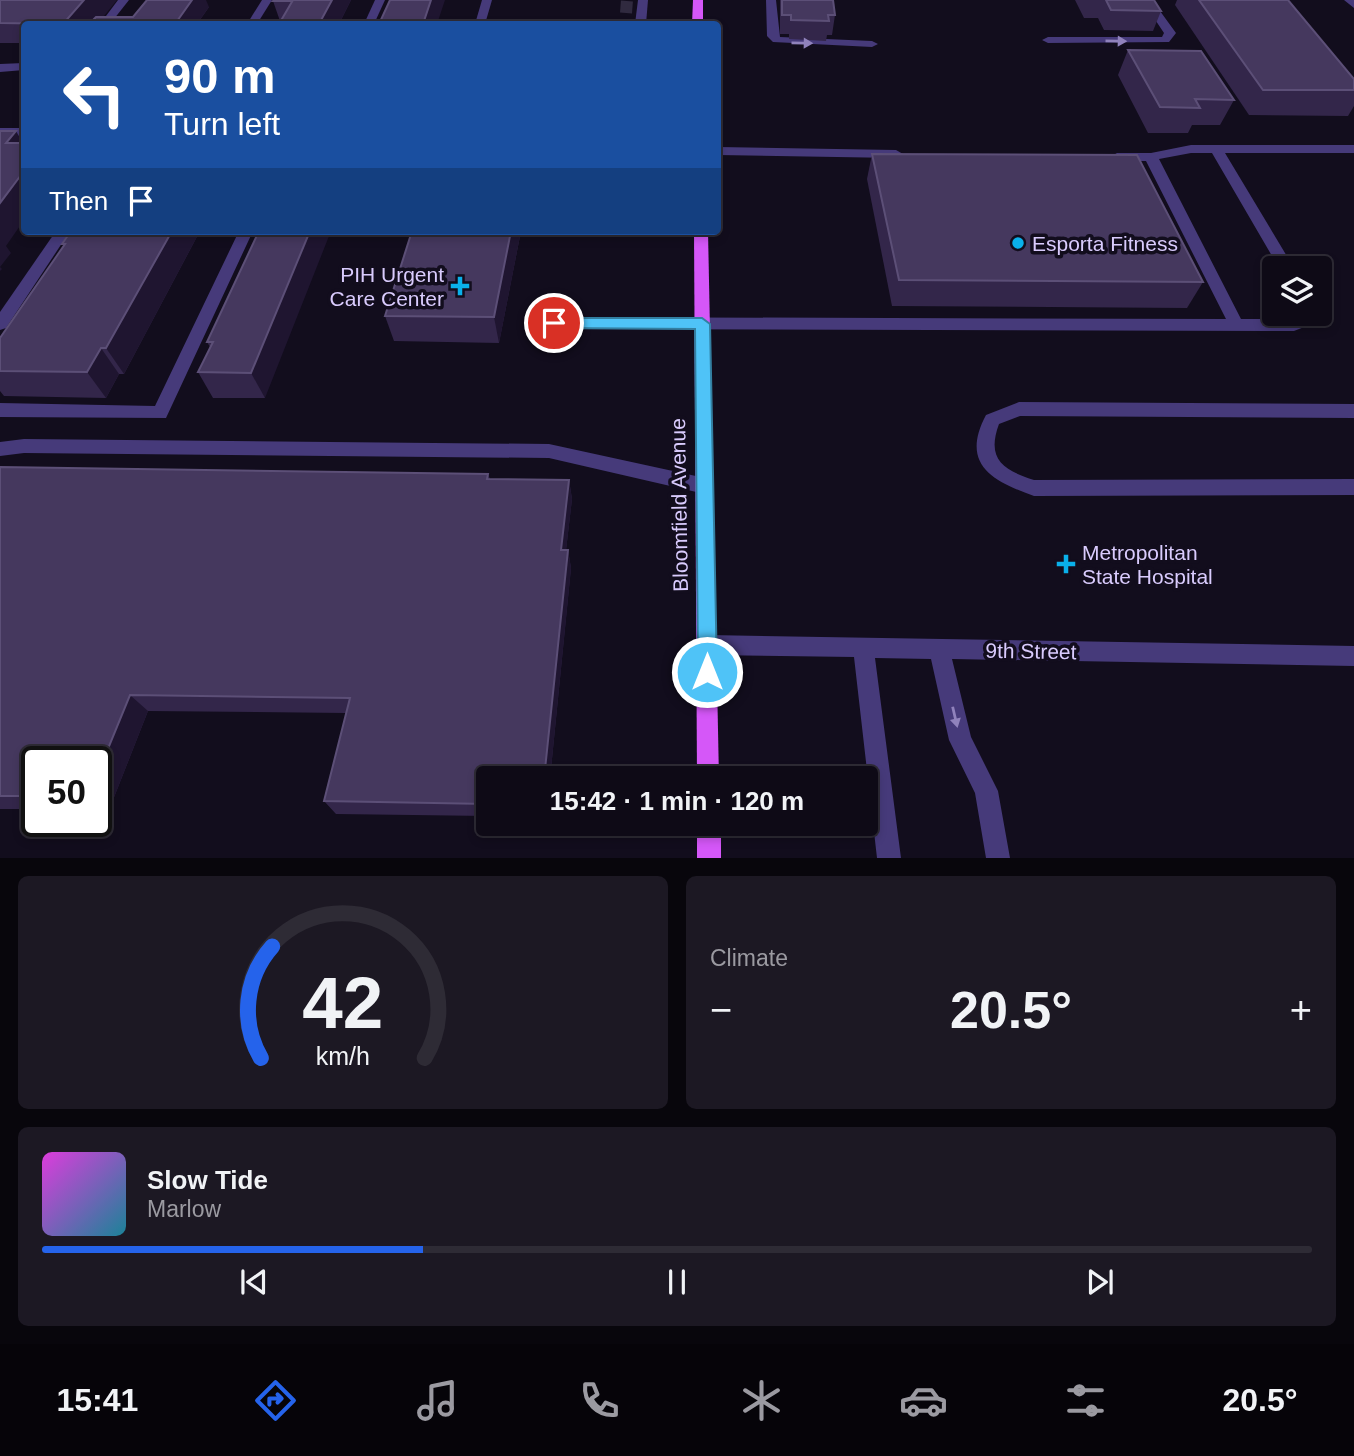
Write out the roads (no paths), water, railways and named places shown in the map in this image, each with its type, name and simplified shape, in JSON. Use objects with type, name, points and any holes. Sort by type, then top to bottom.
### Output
[{"type":"main road","points":[[698,0],[698,21]]},
{"type":"main road","name":"Bloomfield Avenue","points":[[701,235],[708,766]]},
{"type":"main road","points":[[709,836],[709,858]]},
{"type":"street","points":[[107,21],[124,0]]},
{"type":"street","points":[[254,21],[267,0]]},
{"type":"street","points":[[370,21],[380,0]]},
{"type":"street","points":[[481,21],[487,0]]},
{"type":"street","points":[[641,21],[643,0]]},
{"type":"street","points":[[771,0],[773,36],[777,40],[872,44]]},
{"type":"street","points":[[1048,40],[1165,40],[1170,33],[1147,0]]},
{"type":"street","points":[[1349,0],[1354,5]]},
{"type":"street","points":[[0,68],[21,67]]},
{"type":"street","points":[[0,132],[21,132]]},
{"type":"street","points":[[1104,157],[1151,157],[1191,149],[1354,149]]},
{"type":"street","points":[[1216,149],[1280,256]]},
{"type":"street","points":[[721,151],[911,155]]},
{"type":"street","points":[[1151,157],[1236,324]]},
{"type":"street","points":[[0,324],[60,235]]},
{"type":"street","points":[[0,410],[160,413],[244,235]]},
{"type":"street","points":[[554,323],[1262,324]]},
{"type":"street","points":[[1354,411],[1019,409],[992,420],[984,437],[987,457],[1002,478],[1034,488],[1354,487]]},
{"type":"street","points":[[0,449],[24,446],[549,451],[705,486]]},
{"type":"street","name":"9th Street","points":[[707,645],[864,650],[1354,656]]},
{"type":"street","points":[[864,650],[889,858]]},
{"type":"street","points":[[940,650],[960,740],[986,791],[999,858]]},
{"type":"tunnel","points":[[626,13],[627,0]]},
{"type":"place","name":"Esporta Fitness","points":[[1018,243]]},
{"type":"place","name":"PIH Urgent Care Center","points":[[460,286]]},
{"type":"place","name":"Metropolitan State Hospital","points":[[1066,564]]}]
